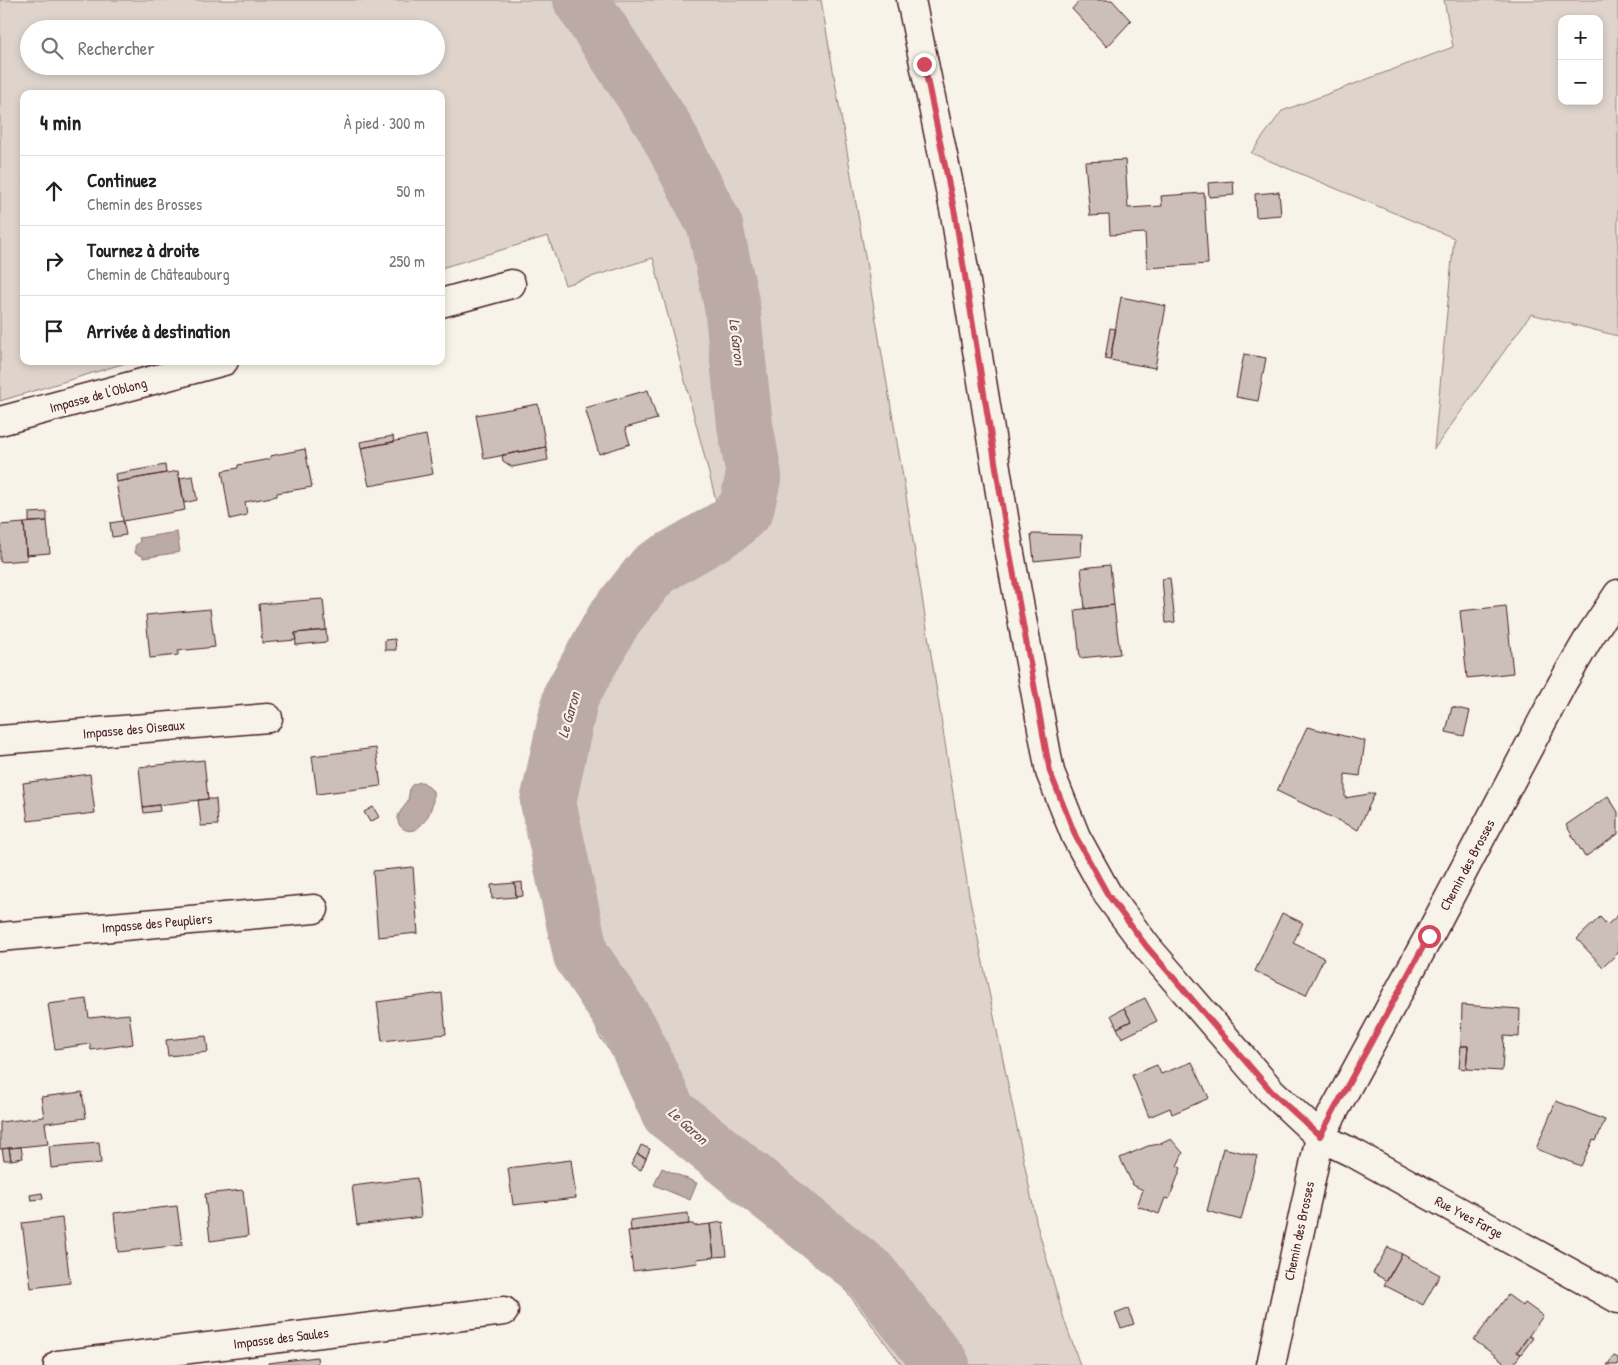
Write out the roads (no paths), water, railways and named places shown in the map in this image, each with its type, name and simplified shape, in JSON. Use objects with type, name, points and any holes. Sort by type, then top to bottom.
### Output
[{"type":"street","name":"Rue Yves Farge","points":[[911,0],[955,214],[1009,548],[1050,772],[1076,837],[1108,895],[1147,947],[1272,1092],[1320,1136],[1618,1299]]},
{"type":"street","points":[[445,302],[511,284]]},
{"type":"street","name":"Impasse de l'Oblong","points":[[0,421],[209,365]]},
{"type":"street","name":"Chemin des Brosses","points":[[1271,1365],[1320,1136],[1429,936],[1562,684],[1590,636],[1616,599]]},
{"type":"street","name":"Impasse des Oiseaux","points":[[0,740],[268,718]]},
{"type":"street","name":"Impasse des Peupliers","points":[[0,937],[314,909]]},
{"type":"street","name":"Impasse des Saules","points":[[58,1365],[504,1311]]},
{"type":"waterway","name":"Le Garon","points":[[581,0],[665,128],[715,226],[732,306],[745,425],[754,475],[746,509],[728,526],[654,569],[614,619],[571,696],[548,802],[581,955],[630,1029],[669,1113],[870,1274],[942,1365]]}]
